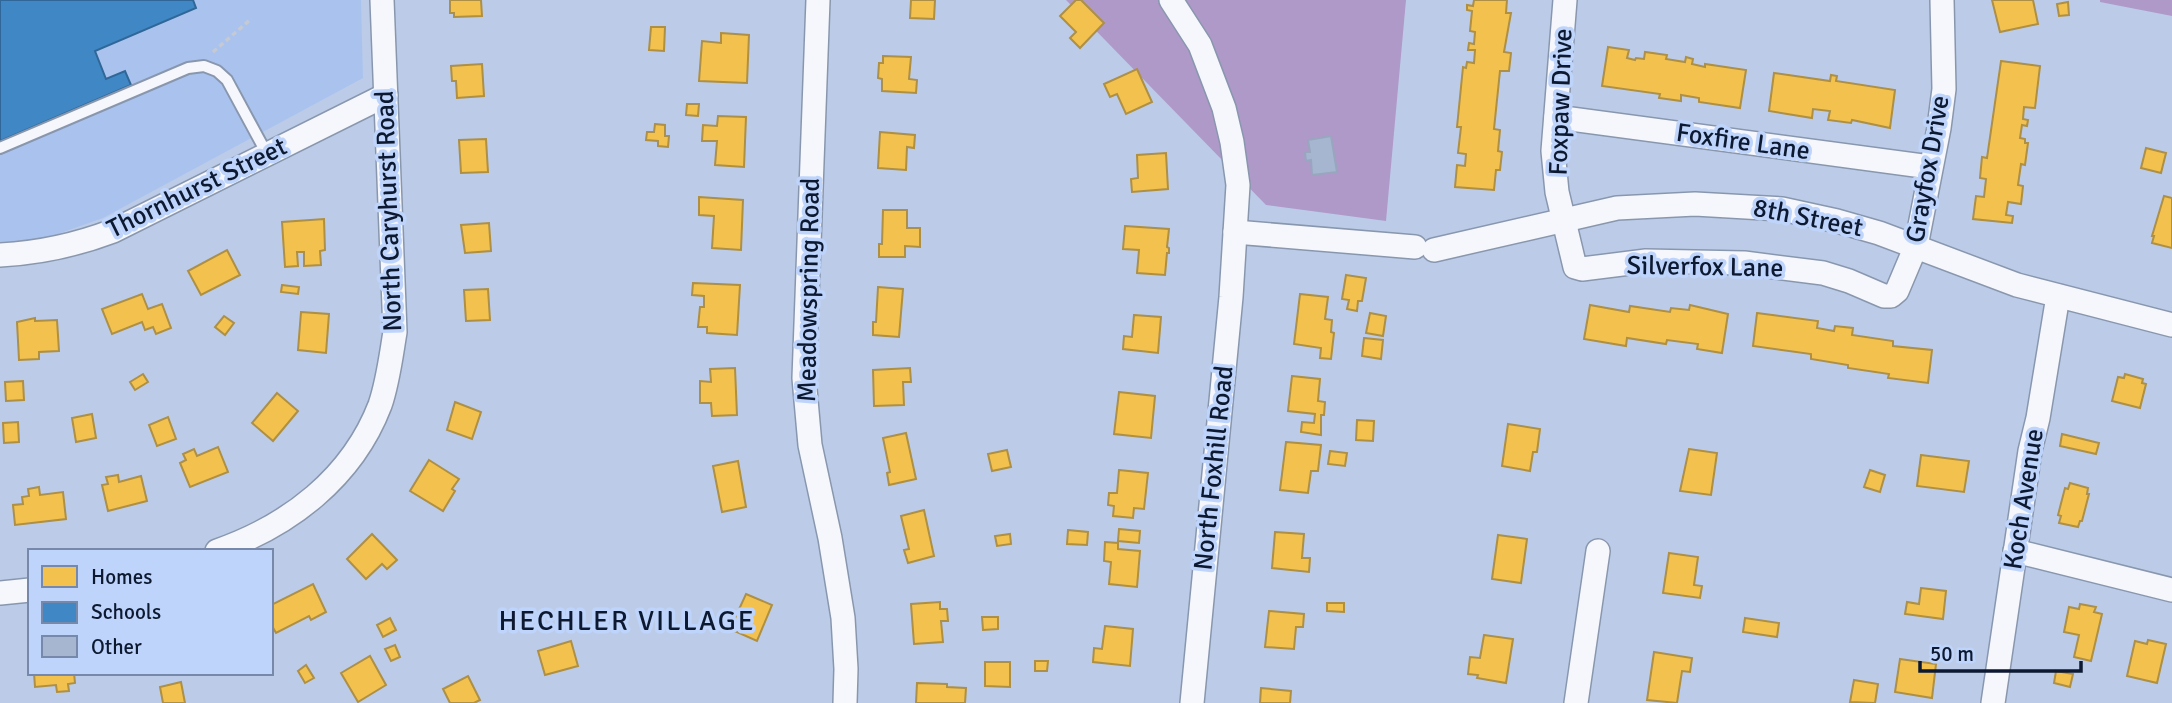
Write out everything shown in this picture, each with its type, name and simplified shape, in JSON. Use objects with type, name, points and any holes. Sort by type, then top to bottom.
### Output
[{"type":"street","name":"North Caryhurst Road","points":[[222,549],[259,534],[304,507],[358,450],[380,405],[395,332],[382,0]]},
{"type":"street","name":"Meadowspring Road","points":[[818,0],[804,378],[810,445],[830,538],[843,618],[845,703]]},
{"type":"street","name":"North Foxhill Road","points":[[1171,0],[1200,45],[1224,108],[1238,185],[1231,297],[1192,703]]},
{"type":"street","name":"Foxpaw Drive","points":[[1565,0],[1553,151],[1557,192],[1569,244]]},
{"type":"street","name":"Grayfox Drive","points":[[1857,284],[1884,296],[1891,296],[1897,291],[1916,246],[1944,89],[1942,0]]},
{"type":"street","name":"Thornhurst Street","points":[[0,255],[54,250],[103,235],[386,95]]},
{"type":"street","name":"Foxfire Lane","points":[[1556,117],[1930,167]]},
{"type":"street","name":"8th Street","points":[[1235,232],[1425,248],[1500,236],[1617,208],[1739,205],[1782,209],[1837,220],[1916,246],[2017,285],[2172,325]]},
{"type":"street","name":"Silverfox Lane","points":[[1569,244],[1575,267],[1582,270],[1646,261],[1744,262],[1823,273],[1857,284]]},
{"type":"street","name":"Koch Avenue","points":[[1993,703],[2030,451],[2058,296]]},
{"type":"street","points":[[1576,703],[1598,551]]},
{"type":"street","points":[[2015,551],[2172,590]]},
{"type":"street","points":[[0,593],[28,590]]},
{"type":"lane","points":[[0,148],[150,83],[188,68],[204,66],[217,71],[227,80],[267,154]]},
{"type":"path","points":[[213,53],[251,19]]},
{"type":"shaded area","points":[[0,0],[361,0],[363,78],[103,218],[38,241],[0,243]]},
{"type":"shaded area","points":[[1066,0],[1406,0],[1386,221],[1266,205]]},
{"type":"shaded area","points":[[2172,0],[2172,16],[2100,2]]},
{"type":"building: Homes","points":[[450,0],[481,0],[482,16],[454,17],[454,13],[450,13]]},
{"type":"building: Homes","points":[[911,0],[935,0],[934,19],[910,18]]},
{"type":"building: Homes","points":[[1076,0],[1081,0],[1104,23],[1080,48],[1070,38],[1076,32],[1060,16]]},
{"type":"building: Homes","points":[[1474,0],[1507,0],[1506,13],[1511,13],[1504,52],[1511,53],[1509,71],[1500,71],[1494,129],[1500,130],[1498,151],[1502,152],[1500,170],[1496,170],[1494,190],[1455,187],[1457,165],[1465,166],[1466,154],[1458,153],[1461,127],[1457,127],[1463,67],[1466,68],[1467,62],[1474,63],[1475,50],[1468,50],[1469,43],[1474,44],[1475,32],[1470,31],[1472,11],[1467,10],[1467,5],[1473,6]]},
{"type":"building: Homes","points":[[1992,0],[2033,0],[2038,24],[2000,32]]},
{"type":"building: Homes","points":[[2068,2],[2069,15],[2059,16],[2057,4]]},
{"type":"building: Homes","points":[[651,27],[665,27],[664,51],[649,50]]},
{"type":"building: Homes","points":[[721,33],[749,35],[747,83],[699,81],[702,41],[721,43]]},
{"type":"building: Homes","points":[[1608,47],[1629,50],[1627,58],[1635,60],[1644,59],[1645,52],[1667,55],[1666,59],[1685,62],[1686,57],[1693,59],[1692,64],[1705,67],[1705,64],[1746,70],[1740,108],[1699,102],[1699,98],[1681,95],[1681,101],[1659,98],[1660,94],[1602,86]]},
{"type":"building: Homes","points":[[883,56],[911,57],[909,79],[917,80],[916,93],[882,91],[882,79],[878,78],[879,63],[883,63]]},
{"type":"building: Homes","points":[[2001,61],[2040,66],[2035,108],[2024,107],[2023,119],[2028,120],[2027,126],[2022,125],[2020,138],[2028,143],[2025,165],[2021,164],[2018,185],[2023,186],[2021,204],[2008,202],[2006,215],[2013,216],[2012,223],[1973,219],[1976,196],[1984,197],[1986,179],[1980,178],[1982,157],[1987,158]]},
{"type":"building: Homes","points":[[482,64],[484,96],[457,98],[456,81],[452,81],[451,66]]},
{"type":"building: Homes","points":[[1137,69],[1152,102],[1126,114],[1117,94],[1110,97],[1104,84]]},
{"type":"building: Homes","points":[[1774,73],[1830,81],[1831,75],[1837,76],[1836,81],[1895,90],[1890,128],[1852,120],[1851,123],[1828,120],[1830,111],[1813,109],[1812,118],[1769,111]]},
{"type":"building: Homes","points":[[687,104],[699,104],[698,116],[686,115]]},
{"type":"building: Homes","points":[[718,116],[746,117],[744,167],[715,165],[717,141],[702,141],[703,125],[717,126]]},
{"type":"building: Homes","points":[[655,124],[665,125],[665,136],[669,136],[668,147],[658,146],[658,141],[646,140],[647,132],[654,132]]},
{"type":"building: Homes","points":[[880,132],[915,135],[914,148],[907,147],[906,170],[878,168]]},
{"type":"building: Homes","points":[[486,139],[488,172],[461,173],[459,140]]},
{"type":"building: Homes","points":[[2146,148],[2166,153],[2161,173],[2141,168]]},
{"type":"building: Homes","points":[[1166,153],[1168,189],[1132,192],[1131,179],[1138,178],[1137,155]]},
{"type":"building: Homes","points":[[2164,196],[2172,198],[2172,248],[2152,243]]},
{"type":"building: Homes","points":[[699,197],[743,200],[741,250],[712,248],[714,216],[699,215]]},
{"type":"building: Homes","points":[[883,210],[907,210],[907,228],[920,228],[920,247],[905,246],[905,257],[879,257]]},
{"type":"building: Homes","points":[[324,219],[325,250],[320,251],[321,265],[304,266],[304,252],[297,252],[298,266],[285,267],[282,222]]},
{"type":"building: Homes","points":[[489,223],[491,251],[465,253],[461,225]]},
{"type":"building: Homes","points":[[1125,226],[1169,229],[1165,275],[1137,273],[1139,250],[1123,249]]},
{"type":"building: Homes","points":[[227,250],[240,275],[201,295],[188,271]]},
{"type":"building: Homes","points":[[1346,275],[1366,278],[1362,301],[1358,301],[1357,311],[1347,309],[1349,300],[1342,299]]},
{"type":"building: Homes","points":[[693,283],[740,285],[737,335],[707,333],[707,327],[698,327],[704,296],[692,295]]},
{"type":"building: Homes","points":[[282,285],[299,287],[298,294],[281,292]]},
{"type":"building: Homes","points":[[878,287],[903,289],[899,337],[873,335]]},
{"type":"building: Homes","points":[[488,289],[490,320],[466,321],[464,290]]},
{"type":"building: Homes","points":[[142,294],[148,309],[162,304],[171,328],[156,334],[153,327],[145,330],[142,322],[112,334],[102,309]]},
{"type":"building: Homes","points":[[1300,294],[1328,297],[1325,319],[1332,320],[1331,332],[1334,333],[1331,359],[1320,358],[1321,348],[1294,344]]},
{"type":"building: Homes","points":[[1590,305],[1629,312],[1630,306],[1670,312],[1671,308],[1689,310],[1690,305],[1728,314],[1722,353],[1697,349],[1698,344],[1667,340],[1666,344],[1627,338],[1626,346],[1584,339]]},
{"type":"building: Homes","points":[[301,312],[329,314],[326,353],[298,350]]},
{"type":"building: Homes","points":[[1370,313],[1386,316],[1383,336],[1366,333]]},
{"type":"building: Homes","points":[[1757,313],[1818,321],[1817,328],[1834,331],[1835,326],[1853,328],[1852,335],[1893,341],[1893,346],[1932,350],[1928,383],[1888,378],[1889,374],[1811,359],[1811,354],[1753,346]]},
{"type":"building: Homes","points":[[1134,315],[1161,317],[1158,353],[1123,349],[1124,336],[1132,337]]},
{"type":"building: Homes","points":[[224,316],[234,323],[225,335],[215,327]]},
{"type":"building: Homes","points":[[35,318],[35,321],[57,320],[59,351],[39,352],[39,359],[19,360],[17,322]]},
{"type":"building: Homes","points":[[1364,338],[1383,340],[1381,359],[1362,356]]},
{"type":"building: Homes","points":[[735,368],[737,415],[712,416],[711,403],[700,403],[700,381],[711,382],[710,369]]},
{"type":"building: Homes","points":[[910,368],[911,382],[903,382],[904,405],[874,406],[873,370]]},
{"type":"building: Homes","points":[[143,374],[148,382],[135,390],[130,382]]},
{"type":"building: Homes","points":[[2125,374],[2143,379],[2142,383],[2146,384],[2140,408],[2112,401],[2118,377],[2124,378]]},
{"type":"building: Homes","points":[[1292,376],[1320,379],[1318,401],[1325,402],[1324,415],[1321,415],[1321,435],[1301,432],[1302,422],[1314,423],[1315,414],[1288,411]]},
{"type":"building: Homes","points":[[23,381],[24,400],[6,401],[5,382]]},
{"type":"building: Homes","points":[[1119,392],[1155,396],[1151,438],[1114,434]]},
{"type":"building: Homes","points":[[277,393],[298,411],[273,441],[252,423]]},
{"type":"building: Homes","points":[[455,402],[481,412],[472,439],[447,430]]},
{"type":"building: Homes","points":[[92,414],[96,438],[76,442],[72,418]]},
{"type":"building: Homes","points":[[168,417],[176,439],[157,446],[149,425]]},
{"type":"building: Homes","points":[[1357,420],[1374,421],[1373,441],[1356,440]]},
{"type":"building: Homes","points":[[18,422],[19,442],[4,443],[3,423]]},
{"type":"building: Homes","points":[[1508,424],[1540,429],[1537,452],[1533,452],[1530,471],[1502,466]]},
{"type":"building: Homes","points":[[906,433],[916,479],[889,485],[887,473],[890,472],[883,438]]},
{"type":"building: Homes","points":[[2062,434],[2099,443],[2096,454],[2060,446]]},
{"type":"building: Homes","points":[[1286,442],[1321,445],[1318,471],[1311,471],[1308,493],[1280,490]]},
{"type":"building: Homes","points":[[218,447],[228,472],[190,487],[180,463],[186,460],[183,454],[194,449],[197,456]]},
{"type":"building: Homes","points":[[1689,449],[1717,453],[1711,495],[1680,491]]},
{"type":"building: Homes","points":[[1007,450],[1011,467],[992,471],[988,454]]},
{"type":"building: Homes","points":[[1330,451],[1347,453],[1345,466],[1328,464]]},
{"type":"building: Homes","points":[[1921,455],[1969,461],[1964,492],[1917,486]]},
{"type":"building: Homes","points":[[429,460],[459,479],[443,511],[410,491]]},
{"type":"building: Homes","points":[[738,461],[746,507],[722,512],[713,466]]},
{"type":"building: Homes","points":[[1119,470],[1148,473],[1144,509],[1134,508],[1133,518],[1113,516],[1114,506],[1108,505],[1109,493],[1117,493]]},
{"type":"building: Homes","points":[[1870,470],[1885,475],[1880,492],[1864,487]]},
{"type":"building: Homes","points":[[118,475],[119,482],[141,476],[147,501],[108,511],[102,485],[108,484],[106,477]]},
{"type":"building: Homes","points":[[2070,483],[2088,488],[2089,494],[2078,527],[2059,523],[2061,516],[2058,515],[2065,488],[2068,489]]},
{"type":"building: Homes","points":[[39,487],[40,495],[63,492],[66,519],[15,525],[13,505],[23,504],[22,497],[29,496],[28,489]]},
{"type":"building: Homes","points":[[924,510],[934,556],[908,563],[904,550],[909,549],[901,516]]},
{"type":"building: Homes","points":[[1119,529],[1140,531],[1139,543],[1118,541]]},
{"type":"building: Homes","points":[[1068,530],[1088,532],[1087,545],[1067,544]]},
{"type":"building: Homes","points":[[1275,532],[1304,534],[1302,558],[1310,558],[1309,572],[1272,568]]},
{"type":"building: Homes","points":[[372,534],[397,560],[387,569],[382,564],[366,579],[347,559]]},
{"type":"building: Homes","points":[[1010,534],[1011,544],[997,546],[995,536]]},
{"type":"building: Homes","points":[[1498,535],[1527,539],[1521,583],[1492,579]]},
{"type":"building: Homes","points":[[1105,542],[1118,543],[1118,549],[1140,551],[1137,587],[1109,584],[1111,562],[1104,561]]},
{"type":"building: Homes","points":[[1669,553],[1698,557],[1694,585],[1702,586],[1700,598],[1663,593]]},
{"type":"building: Homes","points":[[313,584],[326,612],[311,620],[309,616],[276,633],[273,628],[273,604]]},
{"type":"building: Homes","points":[[1921,588],[1946,591],[1943,619],[1905,614],[1907,602],[1919,604]]},
{"type":"building: Homes","points":[[746,594],[772,605],[757,641],[730,629]]},
{"type":"building: Homes","points":[[940,602],[940,609],[947,609],[948,621],[941,621],[943,642],[914,644],[911,604]]},
{"type":"building: Homes","points":[[1327,603],[1344,603],[1344,612],[1327,611]]},
{"type":"building: Homes","points":[[2080,604],[2096,607],[2094,612],[2102,614],[2091,661],[2074,657],[2079,635],[2064,632],[2069,607],[2079,609]]},
{"type":"building: Homes","points":[[1269,611],[1304,614],[1303,627],[1296,627],[1294,649],[1265,647]]},
{"type":"building: Homes","points":[[982,617],[998,617],[998,629],[983,630]]},
{"type":"building: Homes","points":[[390,618],[396,630],[383,637],[377,625]]},
{"type":"building: Homes","points":[[1745,618],[1779,623],[1777,637],[1743,632]]},
{"type":"building: Homes","points":[[1105,626],[1133,629],[1130,666],[1093,662],[1094,648],[1102,649]]},
{"type":"building: Homes","points":[[1484,635],[1513,639],[1506,683],[1468,674],[1470,657],[1480,658]]},
{"type":"building: Homes","points":[[2148,640],[2166,644],[2157,683],[2127,676],[2135,641],[2147,644]]},
{"type":"building: Homes","points":[[571,641],[578,666],[545,675],[538,651]]},
{"type":"building: Homes","points":[[395,645],[400,657],[391,661],[385,649]]},
{"type":"building: Homes","points":[[1654,652],[1692,658],[1690,672],[1682,671],[1677,703],[1647,700]]},
{"type":"building: Homes","points":[[370,656],[386,685],[358,702],[341,673]]},
{"type":"building: Homes","points":[[1900,659],[1936,664],[1932,698],[1895,692]]},
{"type":"building: Homes","points":[[1035,661],[1048,661],[1047,671],[1035,671]]},
{"type":"building: Homes","points":[[985,662],[1010,662],[1010,687],[985,686]]},
{"type":"building: Homes","points":[[306,665],[314,678],[305,683],[298,671]]},
{"type":"building: Homes","points":[[2056,671],[2073,674],[2070,687],[2054,683]]},
{"type":"building: Homes","points":[[34,675],[74,675],[75,683],[68,684],[69,691],[57,692],[56,685],[35,687]]},
{"type":"building: Homes","points":[[468,676],[480,700],[474,703],[450,703],[443,689]]},
{"type":"building: Homes","points":[[1854,680],[1878,684],[1875,703],[1850,702]]},
{"type":"building: Homes","points":[[181,682],[185,703],[163,703],[160,687]]},
{"type":"building: Homes","points":[[917,683],[966,688],[965,703],[916,703]]},
{"type":"building: Homes","points":[[1261,688],[1291,691],[1290,703],[1260,703]]},
{"type":"building: Schools","points":[[0,0],[193,0],[196,8],[95,51],[106,79],[125,71],[131,85],[0,141]]},
{"type":"building: Other","points":[[1331,136],[1337,172],[1312,175],[1311,160],[1306,161],[1305,152],[1310,152],[1308,140]]},
{"type":"district","name":"HECHLER VILLAGE","points":[[627,621]]}]
